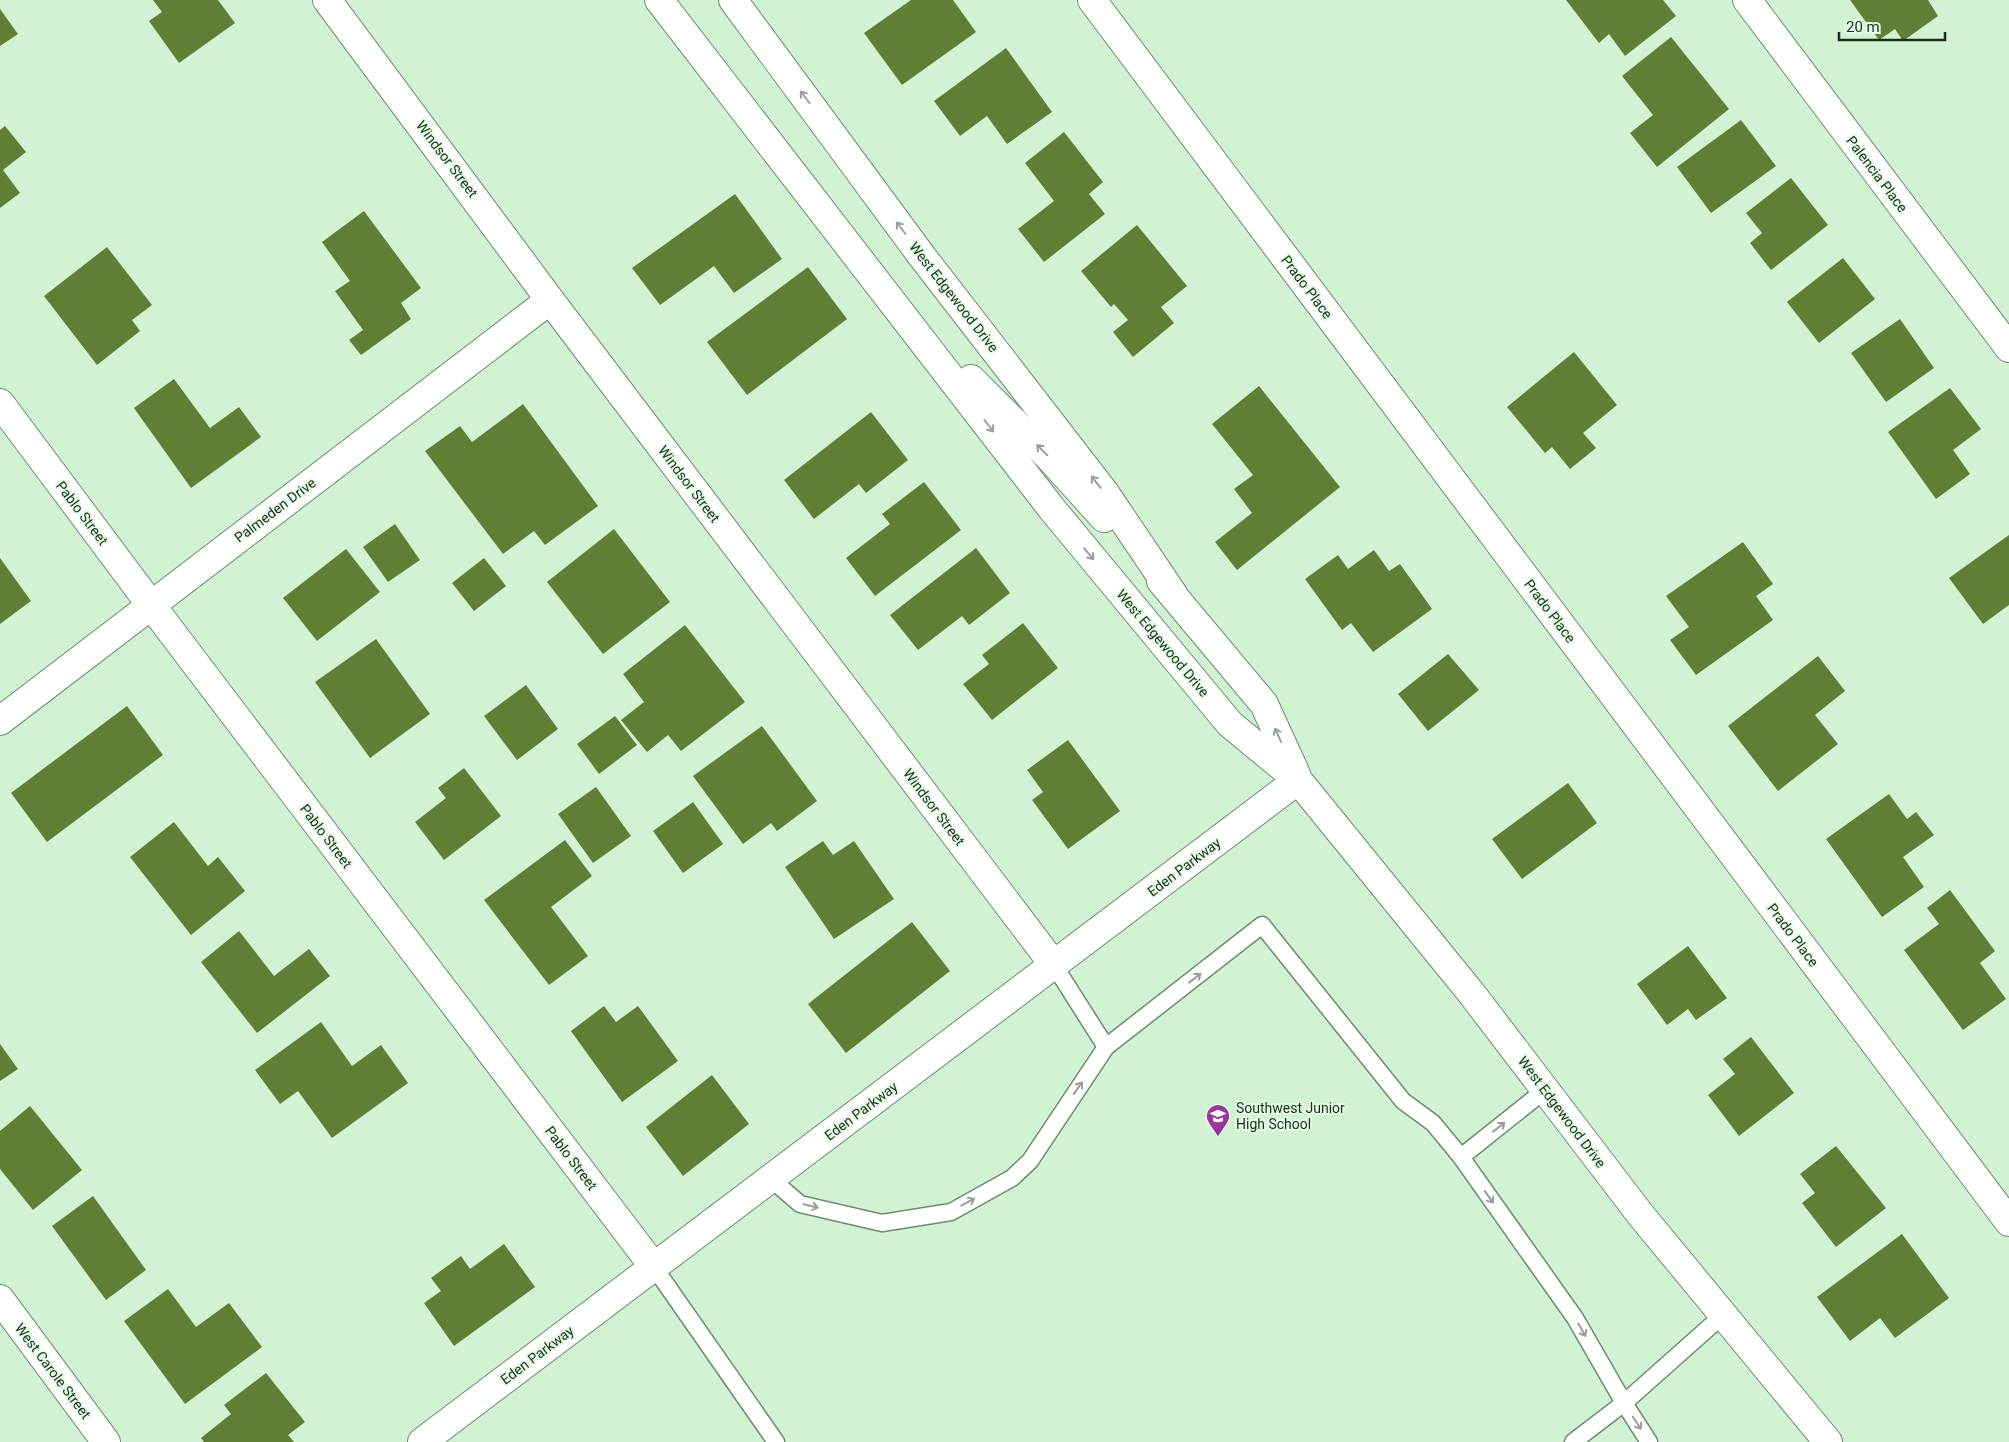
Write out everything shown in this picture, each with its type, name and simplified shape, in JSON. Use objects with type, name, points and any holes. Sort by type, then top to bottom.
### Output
[{"type":"street","name":"Windsor Street","points":[[327,0],[550,300],[1054,965]]},
{"type":"street","name":"West Edgewood Drive","points":[[659,0],[1052,509],[1230,724],[1298,780],[1472,994],[1640,1214],[1828,1442]]},
{"type":"street","name":"West Edgewood Drive","points":[[733,0],[921,255],[1105,493],[1173,594]]},
{"type":"street","name":"Prado Place","points":[[1092,0],[2009,1222]]},
{"type":"street","name":"Palencia Place","points":[[1747,0],[2009,348]]},
{"type":"street","name":"Palmeden Drive","points":[[0,720],[550,300]]},
{"type":"street","name":"West Edgewood Drive","points":[[895,304],[1048,456],[1173,594],[1264,704],[1298,780]]},
{"type":"street","name":"Pablo Street","points":[[0,403],[151,605],[654,1267]]},
{"type":"street","name":"Eden Parkway","points":[[422,1442],[1298,780]]},
{"type":"street","name":"West Carole Street","points":[[0,1299],[106,1442]]},
{"type":"lane","points":[[771,1179],[800,1204],[882,1223],[951,1212],[1012,1178],[1030,1162],[1106,1047],[1262,925],[1403,1101],[1433,1123],[1461,1157],[1575,1318],[1624,1403],[1650,1442]]},
{"type":"lane","points":[[1054,965],[1106,1047]]},
{"type":"lane","points":[[1461,1157],[1545,1090]]},
{"type":"lane","points":[[654,1267],[776,1442]]},
{"type":"lane","points":[[1573,1442],[1624,1403],[1723,1315]]},
{"type":"building","points":[[153,0],[218,0],[235,23],[179,63],[149,21],[162,12]]},
{"type":"building","points":[[911,0],[953,0],[976,32],[902,85],[864,33]]},
{"type":"building","points":[[1566,0],[1663,0],[1676,16],[1625,56],[1609,34],[1599,43]]},
{"type":"building","points":[[1850,0],[1928,0],[1938,16],[1903,41],[1895,29],[1879,40]]},
{"type":"building","points":[[0,9],[18,34],[0,46]]},
{"type":"building","points":[[1671,37],[1729,109],[1657,167],[1630,133],[1653,115],[1622,76]]},
{"type":"building","points":[[1006,48],[1052,112],[1007,144],[987,116],[960,136],[934,101]]},
{"type":"building","points":[[1741,120],[1776,166],[1711,213],[1677,167]]},
{"type":"building","points":[[5,126],[26,152],[3,170],[20,193],[0,208],[0,130]]},
{"type":"building","points":[[1064,132],[1103,182],[1089,194],[1105,214],[1044,262],[1018,229],[1054,201],[1025,163]]},
{"type":"building","points":[[1791,178],[1828,225],[1771,270],[1750,243],[1762,233],[1746,213]]},
{"type":"building","points":[[735,194],[782,259],[734,293],[714,266],[660,305],[632,268]]},
{"type":"building","points":[[364,211],[421,288],[401,303],[411,319],[361,355],[349,340],[363,330],[335,291],[350,281],[322,242]]},
{"type":"building","points":[[1137,225],[1187,286],[1161,307],[1174,323],[1133,357],[1113,332],[1128,320],[1114,304],[1111,307],[1081,271]]},
{"type":"building","points":[[107,247],[152,305],[132,320],[140,331],[97,365],[44,296]]},
{"type":"building","points":[[1843,258],[1875,299],[1819,343],[1787,302]]},
{"type":"building","points":[[808,267],[847,319],[747,395],[707,342]]},
{"type":"building","points":[[1900,319],[1934,368],[1886,402],[1851,353]]},
{"type":"building","points":[[1574,352],[1617,405],[1583,433],[1596,448],[1570,469],[1552,447],[1545,453],[1507,407]]},
{"type":"building","points":[[174,379],[210,428],[239,407],[261,437],[191,488],[134,408]]},
{"type":"building","points":[[1259,386],[1340,487],[1237,570],[1215,542],[1252,513],[1234,489],[1253,475],[1212,424]]},
{"type":"building","points":[[1950,388],[1981,429],[1953,450],[1970,474],[1936,499],[1888,432]]},
{"type":"building","points":[[523,404],[598,506],[545,545],[534,531],[503,554],[425,451],[460,426],[472,442]]},
{"type":"building","points":[[871,412],[908,460],[866,493],[859,484],[814,519],[784,480]]},
{"type":"building","points":[[924,482],[961,530],[875,596],[846,558],[890,524],[882,514]]},
{"type":"building","points":[[395,524],[420,560],[388,582],[363,547]]},
{"type":"building","points":[[614,529],[670,602],[603,654],[547,582]]},
{"type":"building","points":[[2009,535],[2009,605],[1983,624],[1949,578]]},
{"type":"building","points":[[1743,542],[1773,584],[1756,596],[1773,620],[1696,675],[1670,640],[1689,627],[1666,596]]},
{"type":"building","points":[[976,548],[1010,593],[969,625],[962,616],[918,650],[890,615]]},
{"type":"building","points":[[346,549],[380,592],[317,641],[283,598]]},
{"type":"building","points":[[1374,550],[1389,571],[1400,564],[1432,609],[1373,652],[1351,623],[1342,630],[1305,579],[1338,555],[1348,569]]},
{"type":"building","points":[[0,558],[31,601],[0,624]]},
{"type":"building","points":[[484,558],[506,586],[474,611],[452,583]]},
{"type":"building","points":[[1023,623],[1058,668],[992,720],[963,684],[989,664],[982,655]]},
{"type":"building","points":[[685,625],[745,702],[681,751],[668,735],[647,752],[621,720],[644,702],[623,674]]},
{"type":"building","points":[[376,639],[430,714],[370,758],[315,682]]},
{"type":"building","points":[[1448,654],[1479,690],[1428,731],[1398,694]]},
{"type":"building","points":[[1818,656],[1845,691],[1815,715],[1838,744],[1778,791],[1728,726]]},
{"type":"building","points":[[526,685],[558,729],[517,760],[484,716]]},
{"type":"building","points":[[127,706],[163,755],[47,842],[11,793]]},
{"type":"building","points":[[615,716],[637,745],[599,774],[577,744]]},
{"type":"building","points":[[762,726],[817,801],[777,831],[771,823],[743,844],[693,776]]},
{"type":"building","points":[[1068,740],[1120,811],[1068,849],[1032,800],[1043,792],[1027,770]]},
{"type":"building","points":[[464,768],[501,816],[444,860],[415,822],[446,798],[438,788]]},
{"type":"building","points":[[1568,783],[1597,823],[1522,879],[1492,839]]},
{"type":"building","points":[[596,787],[631,836],[593,863],[558,814]]},
{"type":"building","points":[[1889,794],[1907,819],[1916,812],[1934,835],[1903,857],[1924,887],[1882,917],[1826,839]]},
{"type":"building","points":[[693,802],[723,844],[683,873],[653,831]]},
{"type":"building","points":[[174,822],[208,866],[218,857],[245,891],[191,935],[130,857]]},
{"type":"building","points":[[565,840],[592,876],[551,907],[588,956],[549,985],[484,900]]},
{"type":"building","points":[[823,841],[833,855],[854,841],[894,899],[834,939],[785,867]]},
{"type":"building","points":[[1950,890],[1995,951],[1980,963],[2006,999],[1963,1030],[1904,950],[1939,924],[1927,908]]},
{"type":"building","points":[[912,922],[950,971],[846,1053],[808,1004]]},
{"type":"building","points":[[239,931],[274,976],[309,949],[330,976],[257,1033],[201,962]]},
{"type":"building","points":[[1688,946],[1727,998],[1696,1020],[1688,1009],[1667,1025],[1637,984]]},
{"type":"building","points":[[604,1006],[616,1022],[638,1006],[678,1061],[622,1102],[571,1031]]},
{"type":"building","points":[[321,1022],[352,1066],[381,1045],[408,1083],[332,1138],[298,1091],[280,1104],[255,1070]]},
{"type":"building","points":[[1751,1037],[1794,1093],[1739,1136],[1708,1095],[1735,1074],[1723,1059]]},
{"type":"building","points":[[0,1044],[18,1069],[0,1081]]},
{"type":"building","points":[[712,1075],[749,1124],[683,1176],[646,1127]]},
{"type":"building","points":[[30,1106],[82,1170],[33,1210],[0,1169],[0,1131]]},
{"type":"building","points":[[1836,1146],[1886,1208],[1836,1247],[1802,1203],[1815,1193],[1800,1174]]},
{"type":"building","points":[[93,1196],[146,1270],[106,1300],[52,1226]]},
{"type":"building","points":[[1902,1234],[1949,1298],[1895,1338],[1880,1318],[1850,1341],[1817,1297]]},
{"type":"building","points":[[504,1244],[535,1287],[454,1346],[424,1303],[441,1291],[431,1278],[461,1256],[470,1269]]},
{"type":"building","points":[[168,1289],[196,1327],[229,1303],[262,1347],[185,1404],[124,1321]]},
{"type":"building","points":[[266,1373],[305,1422],[288,1435],[294,1442],[204,1442],[201,1438],[231,1414],[224,1405]]},
{"type":"place","name":"Southwest Junior High School","points":[[1218,1137]]}]
